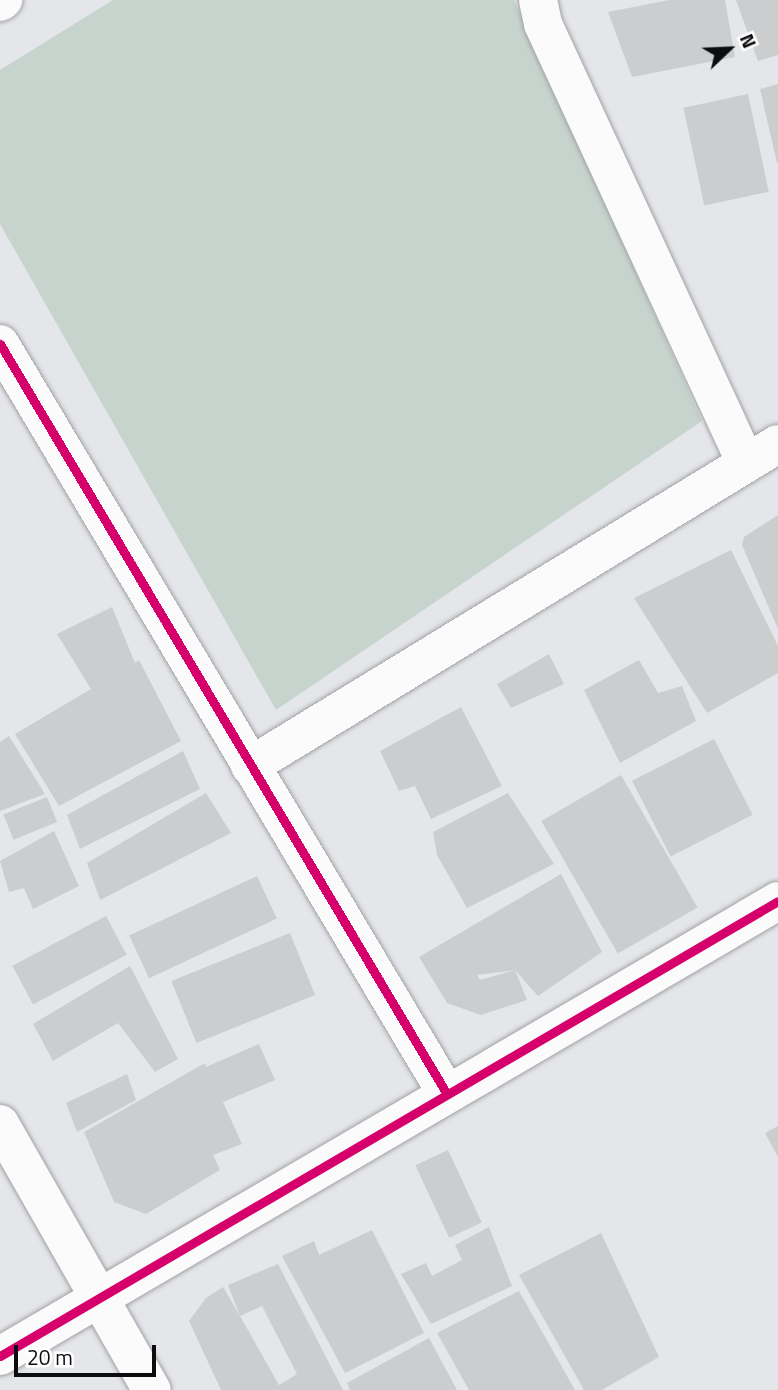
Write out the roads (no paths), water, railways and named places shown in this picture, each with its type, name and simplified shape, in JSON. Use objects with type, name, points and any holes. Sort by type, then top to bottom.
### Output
[{"type":"street","points":[[250,766],[762,453],[543,24],[538,0]]},
{"type":"street","points":[[0,344],[447,1094]]},
{"type":"street","points":[[0,1356],[778,901]]},
{"type":"street","points":[[0,1124],[152,1390]]}]
